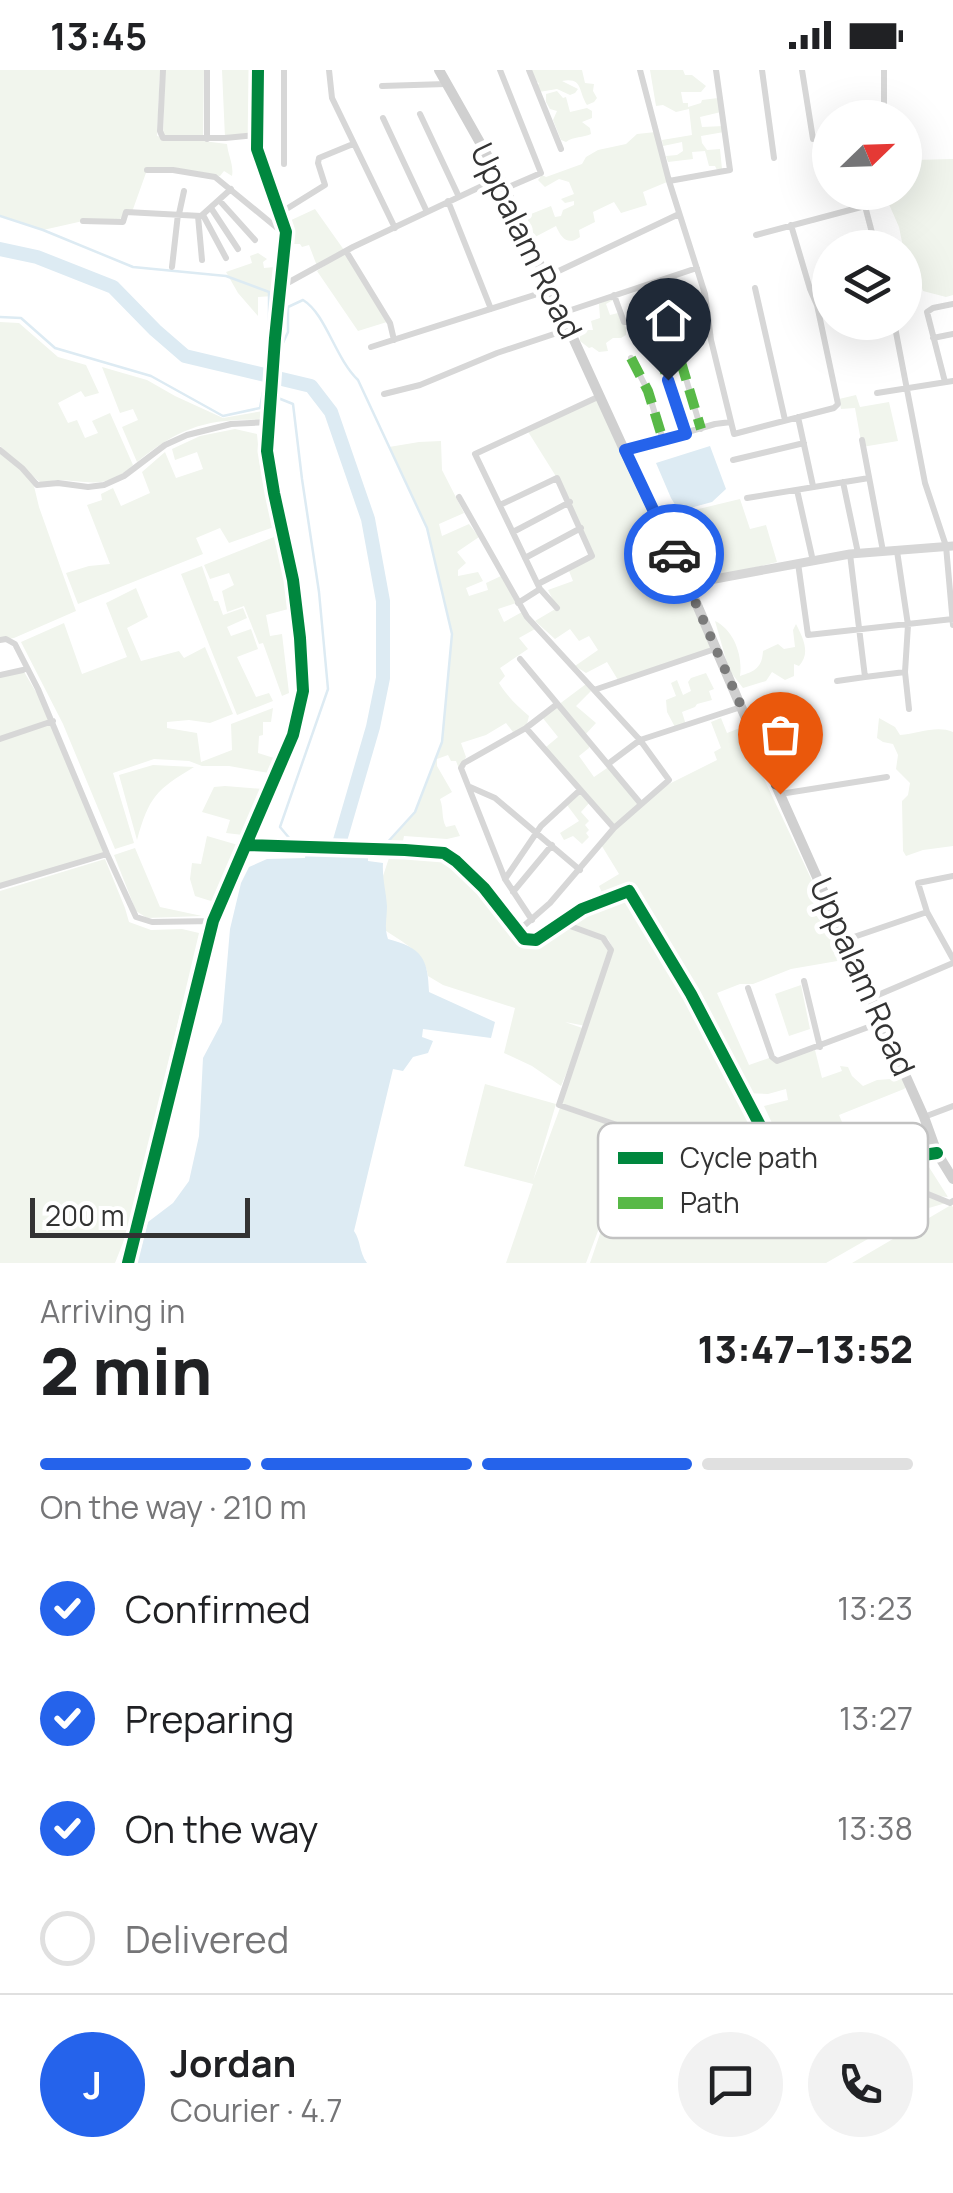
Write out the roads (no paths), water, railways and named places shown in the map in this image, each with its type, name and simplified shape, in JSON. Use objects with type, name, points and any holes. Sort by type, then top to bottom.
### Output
[{"type":"main road","name":"Uppalam Road","points":[[439,70],[502,184],[688,584],[926,1123]]},
{"type":"main road","name":"Uppalam Road","points":[[928,1128],[953,1179]]},
{"type":"street","points":[[163,70],[161,136],[167,140],[258,135]]},
{"type":"street","points":[[206,70],[207,139]]},
{"type":"street","points":[[128,1263],[213,920],[293,735],[303,690],[293,580],[268,450],[286,232],[257,149],[258,70]]},
{"type":"street","points":[[284,70],[284,164]]},
{"type":"street","points":[[330,70],[332,98],[395,228]]},
{"type":"street","points":[[281,287],[448,201],[540,173],[500,70]]},
{"type":"street","points":[[529,70],[561,149]]},
{"type":"street","points":[[640,70],[669,182],[705,294],[711,340],[734,434],[838,404],[825,340]]},
{"type":"street","points":[[669,182],[730,170],[716,70]]},
{"type":"street","points":[[762,70],[774,158]]},
{"type":"street","points":[[802,70],[812,133]]},
{"type":"street","points":[[884,70],[884,100]]},
{"type":"street","points":[[382,86],[446,84]]},
{"type":"street","points":[[420,114],[458,197]]},
{"type":"street","points":[[384,118],[427,212]]},
{"type":"street","points":[[280,213],[325,184],[319,158],[354,144]]},
{"type":"street","points":[[147,170],[216,177],[286,232]]},
{"type":"street","points":[[82,221],[123,222],[126,212],[200,215],[231,189]]},
{"type":"street","points":[[172,267],[184,190]]},
{"type":"street","points":[[219,200],[254,240]]},
{"type":"street","points":[[448,201],[491,309]]},
{"type":"street","points":[[756,235],[865,206],[871,230]]},
{"type":"street","points":[[211,208],[238,249]]},
{"type":"street","points":[[545,277],[679,214]]},
{"type":"street","points":[[200,215],[226,258]]},
{"type":"street","points":[[200,215],[202,260]]},
{"type":"street","points":[[791,225],[812,293]]},
{"type":"street","points":[[346,252],[390,323],[394,340]]},
{"type":"street","points":[[562,313],[696,268]]},
{"type":"street","points":[[755,288],[785,420]]},
{"type":"street","points":[[371,347],[550,290]]},
{"type":"street","points":[[614,295],[624,322],[628,322],[705,294]]},
{"type":"street","points":[[877,393],[949,381],[927,312],[953,304]]},
{"type":"street","points":[[384,394],[420,385],[497,353],[570,329]]},
{"type":"street","points":[[672,332],[701,429]]},
{"type":"street","points":[[933,338],[953,334]]},
{"type":"street","points":[[798,562],[808,635],[953,621],[950,546],[924,483],[898,340]]},
{"type":"street","points":[[659,354],[686,434]]},
{"type":"street","points":[[632,358],[664,440]]},
{"type":"street","points":[[557,608],[539,586],[475,454],[601,396]]},
{"type":"street","points":[[798,417],[813,486]]},
{"type":"street","points":[[0,450],[37,484],[95,487],[114,482],[165,445],[187,435],[231,424],[268,422]]},
{"type":"street","points":[[625,450],[730,422]]},
{"type":"street","points":[[862,440],[883,552]]},
{"type":"street","points":[[732,460],[804,443]]},
{"type":"street","points":[[500,505],[557,478],[592,556],[518,602]]},
{"type":"street","points":[[747,498],[869,478]]},
{"type":"street","points":[[842,482],[854,554],[865,677]]},
{"type":"street","points":[[797,490],[814,561]]},
{"type":"street","points":[[459,497],[527,618],[640,740],[668,780],[614,828],[580,870],[518,931]]},
{"type":"street","points":[[513,532],[570,502]]},
{"type":"street","points":[[526,558],[581,528]]},
{"type":"street","points":[[688,584],[798,562],[950,546]]},
{"type":"street","points":[[898,551],[908,625],[905,672],[909,709]]},
{"type":"street","points":[[0,640],[14,644],[53,721],[136,917],[152,922],[213,920]]},
{"type":"street","points":[[594,690],[716,649]]},
{"type":"street","points":[[520,659],[641,804]]},
{"type":"street","points":[[0,675],[23,670]]},
{"type":"street","points":[[836,681],[905,672]]},
{"type":"street","points":[[532,920],[506,879],[462,768],[464,763],[526,728],[556,705]]},
{"type":"street","points":[[608,764],[640,740],[741,707]]},
{"type":"street","points":[[0,740],[53,721]]},
{"type":"street","points":[[526,728],[614,828]]},
{"type":"street","points":[[780,794],[886,777]]},
{"type":"street","points":[[470,787],[495,798],[580,870]]},
{"type":"street","points":[[506,879],[537,832],[580,791]]},
{"type":"street","points":[[247,845],[433,851],[450,856],[484,888],[524,939],[531,941],[582,909],[629,890],[691,994],[759,1123]]},
{"type":"street","points":[[513,892],[552,845]]},
{"type":"street","points":[[0,886],[107,854]]},
{"type":"street","points":[[871,998],[953,961],[927,912],[918,883],[953,876]]},
{"type":"street","points":[[846,940],[927,912]]},
{"type":"street","points":[[561,923],[603,938],[610,950],[559,1105],[611,1123]]},
{"type":"street","points":[[804,981],[820,1047]]},
{"type":"street","points":[[748,988],[774,1060],[782,1061],[882,1022]]},
{"type":"street","points":[[924,1117],[953,1106]]},
{"type":"street","points":[[928,1154],[937,1153]]},
{"type":"street","points":[[928,1195],[953,1201]]},
{"type":"waterway","points":[[0,216],[133,267],[226,276],[269,292],[269,350],[282,345],[288,332],[288,307],[303,300],[318,315],[358,380],[427,528],[452,634],[442,742],[415,812],[385,845],[371,846]]},
{"type":"waterway","points":[[0,249],[37,257],[113,287],[185,356],[311,386],[331,412],[368,519],[383,601],[383,678],[373,727],[334,861]]},
{"type":"waterway","points":[[0,317],[21,318],[55,348],[151,376],[223,416],[260,408],[263,392],[293,404],[328,689],[280,827],[290,839],[308,844]]}]
